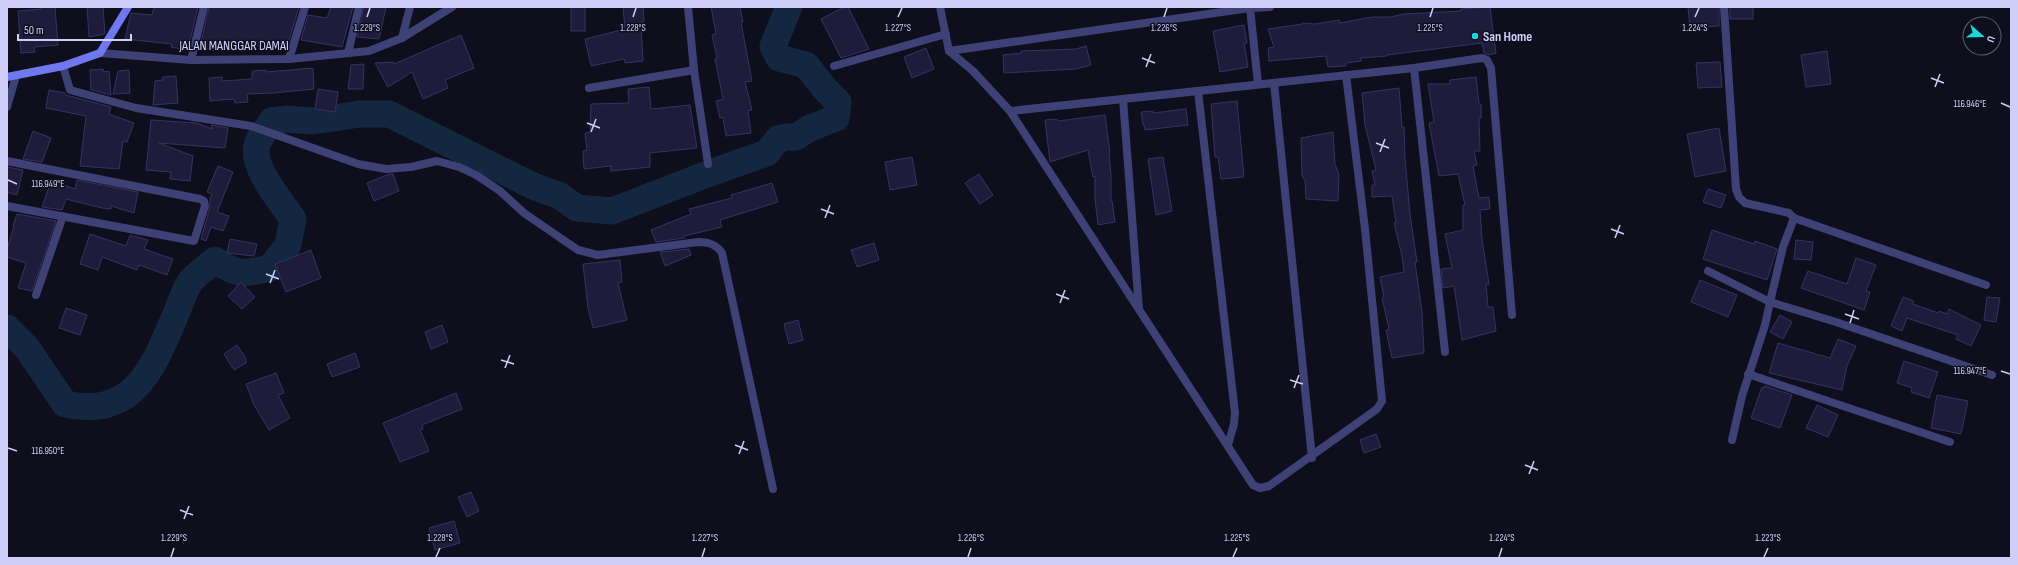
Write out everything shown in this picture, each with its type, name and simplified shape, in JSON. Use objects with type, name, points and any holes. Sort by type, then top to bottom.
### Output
[{"type":"street","points":[[100,53],[128,7]]},
{"type":"street","points":[[191,60],[204,7]]},
{"type":"street","points":[[289,59],[305,7]]},
{"type":"street","points":[[348,53],[359,7]]},
{"type":"street","points":[[402,38],[410,7]]},
{"type":"street","name":"JALAN MANGGAR DAMAI","points":[[7,77],[63,66],[100,53],[191,60],[289,59],[369,51],[402,38],[452,7]]},
{"type":"street","points":[[688,7],[694,70],[708,164]]},
{"type":"street","points":[[940,7],[949,51],[973,71],[1010,111],[1254,485],[1260,488],[1269,486],[1312,458],[1377,409],[1382,401],[1365,229],[1346,75]]},
{"type":"street","points":[[949,51],[1250,8],[1270,7]]},
{"type":"street","points":[[1724,7],[1734,167],[1737,193],[1739,197],[1745,202],[1789,214],[1794,218],[1986,285]]},
{"type":"street","points":[[1250,8],[1258,84]]},
{"type":"street","points":[[834,66],[946,34]]},
{"type":"street","points":[[1010,111],[1414,68],[1482,58],[1487,60],[1491,68],[1512,315]]},
{"type":"street","points":[[63,66],[68,87],[73,91],[136,108],[251,126],[358,164],[386,169],[410,167],[437,161],[459,167],[476,175],[500,192],[524,213],[578,250],[598,255],[698,242],[707,242],[717,246],[722,252],[773,489]]},
{"type":"street","points":[[1414,68],[1445,352]]},
{"type":"street","points":[[589,88],[694,70]]},
{"type":"street","points":[[7,107],[16,76]]},
{"type":"street","points":[[1274,83],[1312,458]]},
{"type":"street","points":[[1198,91],[1235,413],[1234,424],[1228,445]]},
{"type":"street","points":[[1123,99],[1139,310]]},
{"type":"street","points":[[7,161],[200,199],[204,201],[205,206],[194,241],[7,206]]},
{"type":"street","points":[[36,295],[63,216]]},
{"type":"street","points":[[1732,440],[1748,374],[1765,325],[1783,247],[1794,218]]},
{"type":"street","points":[[1708,271],[1770,302],[1816,315],[1992,375]]},
{"type":"street","points":[[1748,374],[1950,442]]},
{"type":"building","points":[[41,7],[55,7],[58,45],[34,47],[35,52],[21,53],[18,11],[41,9]]},
{"type":"building","points":[[87,7],[103,7],[105,34],[89,37]]},
{"type":"building","points":[[154,7],[198,7],[189,45],[186,44],[185,50],[171,47],[172,44],[125,39],[131,13],[152,15]]},
{"type":"building","points":[[209,7],[299,7],[287,47],[271,42],[270,47],[218,42],[216,51],[200,47]]},
{"type":"building","points":[[331,7],[353,7],[342,47],[301,40],[308,15],[327,18]]},
{"type":"building","points":[[364,7],[386,7],[379,39],[357,37]]},
{"type":"building","points":[[571,7],[585,7],[585,31],[571,31]]},
{"type":"building","points":[[623,7],[643,7],[644,22],[641,23],[643,61],[625,63],[624,59],[591,66],[585,39],[625,29]]},
{"type":"building","points":[[711,7],[740,7],[743,22],[741,22],[752,81],[745,82],[752,110],[748,111],[751,133],[726,136],[723,117],[720,118],[716,101],[723,99],[715,59],[717,58],[712,35],[716,34]]},
{"type":"building","points":[[844,7],[848,7],[869,49],[841,58],[821,19]]},
{"type":"building","points":[[1490,7],[1496,53],[1488,55],[1484,53],[1482,43],[1387,56],[1361,58],[1361,61],[1346,63],[1346,66],[1328,67],[1326,56],[1269,61],[1268,48],[1274,47],[1268,29],[1302,23],[1315,24],[1339,20],[1340,23],[1372,17],[1390,17],[1404,14],[1461,11],[1461,9]]},
{"type":"building","points":[[1688,7],[1719,7],[1719,26],[1690,28]]},
{"type":"building","points":[[1730,7],[1753,7],[1753,19],[1730,19]]},
{"type":"building","points":[[1244,25],[1247,43],[1244,43],[1248,67],[1220,72],[1213,31]]},
{"type":"building","points":[[461,35],[474,68],[445,80],[448,88],[423,99],[412,72],[388,87],[375,63],[393,62],[394,64]]},
{"type":"building","points":[[1086,46],[1091,65],[1076,69],[1004,73],[1003,55],[1021,53],[1021,51],[1076,49]]},
{"type":"building","points":[[926,48],[934,69],[912,78],[904,57]]},
{"type":"building","points":[[1827,51],[1831,84],[1806,87],[1801,55]]},
{"type":"building","points":[[1720,62],[1722,87],[1698,88],[1696,63]]},
{"type":"building","points":[[364,64],[363,89],[348,89],[351,65]]},
{"type":"building","points":[[313,68],[314,89],[247,94],[248,102],[235,103],[234,99],[210,101],[209,78],[222,77],[222,81],[252,79],[252,71],[266,70],[266,72]]},
{"type":"building","points":[[103,69],[104,72],[109,71],[111,95],[91,90],[90,70]]},
{"type":"building","points":[[129,70],[130,93],[113,94],[118,71]]},
{"type":"building","points":[[176,76],[178,103],[153,105],[155,81],[163,80],[163,77]]},
{"type":"building","points":[[1476,77],[1479,104],[1481,104],[1481,118],[1479,118],[1480,151],[1474,151],[1477,165],[1473,166],[1479,198],[1489,197],[1490,209],[1480,210],[1482,239],[1489,284],[1486,285],[1488,307],[1493,307],[1496,331],[1462,340],[1454,286],[1443,288],[1441,269],[1452,268],[1445,234],[1463,230],[1463,205],[1465,205],[1458,174],[1439,176],[1429,123],[1434,122],[1428,84],[1450,84],[1450,80]]},
{"type":"building","points":[[649,87],[651,109],[690,105],[697,148],[650,153],[650,167],[611,171],[611,166],[584,169],[583,151],[587,150],[585,133],[590,132],[591,104],[629,103],[628,89]]},
{"type":"building","points":[[1399,88],[1402,127],[1404,127],[1410,214],[1422,312],[1424,353],[1392,358],[1386,330],[1389,329],[1382,298],[1384,297],[1380,277],[1404,272],[1402,256],[1394,223],[1396,223],[1392,196],[1372,197],[1372,185],[1375,185],[1372,171],[1376,170],[1365,125],[1362,93]]},
{"type":"building","points":[[318,89],[338,92],[335,112],[315,109]]},
{"type":"building","points":[[49,90],[65,93],[66,95],[111,107],[109,114],[134,123],[127,142],[123,141],[119,169],[80,166],[86,116],[46,108]]},
{"type":"building","points":[[1237,101],[1244,177],[1221,179],[1218,157],[1215,157],[1211,104]]},
{"type":"building","points":[[1186,109],[1188,125],[1145,130],[1141,112],[1153,111],[1153,113]]},
{"type":"building","points":[[1105,115],[1110,153],[1111,201],[1115,222],[1098,225],[1095,199],[1095,176],[1093,177],[1088,150],[1050,162],[1045,120],[1057,119],[1058,121]]},
{"type":"building","points":[[151,120],[197,123],[212,129],[211,125],[228,128],[225,148],[159,143],[193,156],[190,181],[170,179],[171,172],[146,170]]},
{"type":"building","points":[[1719,128],[1726,171],[1695,177],[1687,134]]},
{"type":"building","points":[[33,131],[51,138],[42,162],[23,159]]},
{"type":"building","points":[[1333,132],[1335,164],[1339,175],[1338,201],[1306,199],[1305,181],[1302,176],[1301,138]]},
{"type":"building","points":[[912,157],[917,185],[890,190],[885,162]]},
{"type":"building","points":[[1163,157],[1172,211],[1156,215],[1148,159]]},
{"type":"building","points":[[218,166],[233,172],[217,212],[229,216],[223,231],[211,227],[206,241],[201,239],[212,194],[207,192]]},
{"type":"building","points":[[7,167],[23,170],[17,195],[7,192]]},
{"type":"building","points":[[389,174],[393,174],[399,191],[374,201],[367,183]]},
{"type":"building","points":[[979,174],[993,195],[980,204],[965,183]]},
{"type":"building","points":[[77,180],[138,192],[134,213],[111,206],[111,209],[102,208],[66,199],[62,210],[42,207],[51,181],[75,189]]},
{"type":"building","points":[[772,183],[778,202],[720,220],[722,227],[684,236],[684,238],[656,242],[651,230],[691,214],[689,209],[732,198],[731,195]]},
{"type":"building","points":[[1708,189],[1726,195],[1721,208],[1703,202]]},
{"type":"building","points":[[17,214],[56,221],[32,291],[18,288],[26,263],[7,257],[7,250]]},
{"type":"building","points":[[1712,230],[1754,244],[1755,241],[1777,249],[1767,280],[1703,259]]},
{"type":"building","points":[[90,234],[126,246],[130,235],[148,240],[144,249],[173,259],[167,275],[139,265],[137,270],[102,257],[98,270],[80,264]]},
{"type":"building","points":[[230,239],[257,244],[254,256],[227,253]]},
{"type":"building","points":[[1796,240],[1813,242],[1811,260],[1794,259]]},
{"type":"building","points":[[874,243],[879,260],[857,267],[851,250]]},
{"type":"building","points":[[689,249],[691,255],[665,266],[660,252]]},
{"type":"building","points":[[311,250],[321,278],[286,292],[275,264]]},
{"type":"building","points":[[1856,258],[1876,265],[1866,291],[1870,292],[1864,310],[1801,288],[1808,271],[1847,284]]},
{"type":"building","points":[[620,260],[622,282],[618,283],[627,320],[593,328],[588,308],[583,264]]},
{"type":"building","points":[[1700,280],[1737,295],[1728,317],[1691,302]]},
{"type":"building","points":[[241,282],[255,297],[242,309],[228,296]]},
{"type":"building","points":[[1903,297],[1914,301],[1913,304],[1938,313],[1939,311],[1947,314],[1949,309],[1981,325],[1971,346],[1956,339],[1958,335],[1907,318],[1902,331],[1891,326]]},
{"type":"building","points":[[1987,297],[2000,298],[1996,322],[1984,320]]},
{"type":"building","points":[[66,308],[87,315],[80,335],[59,328]]},
{"type":"building","points":[[1780,315],[1792,322],[1783,339],[1770,332]]},
{"type":"building","points":[[798,320],[803,340],[789,344],[784,324]]},
{"type":"building","points":[[442,325],[448,342],[431,349],[425,332]]},
{"type":"building","points":[[1838,339],[1856,346],[1847,366],[1842,390],[1769,373],[1778,343],[1830,358]]},
{"type":"building","points":[[237,345],[246,358],[246,363],[234,370],[224,354]]},
{"type":"building","points":[[355,353],[360,367],[332,377],[327,364]]},
{"type":"building","points":[[1904,361],[1938,372],[1929,398],[1911,392],[1912,388],[1897,383]]},
{"type":"building","points":[[276,373],[284,393],[278,395],[290,418],[269,430],[254,405],[246,384]]},
{"type":"building","points":[[1765,386],[1792,395],[1780,428],[1751,418],[1762,387],[1764,388]]},
{"type":"building","points":[[456,393],[462,409],[422,425],[423,429],[420,430],[429,451],[400,462],[383,423]]},
{"type":"building","points":[[1937,395],[1968,401],[1961,434],[1931,428]]},
{"type":"building","points":[[1817,405],[1838,415],[1828,437],[1806,428]]},
{"type":"building","points":[[1376,434],[1381,447],[1364,453],[1360,440]]},
{"type":"building","points":[[471,492],[479,511],[467,517],[458,497]]},
{"type":"building","points":[[454,521],[460,543],[435,550],[429,528]]},
{"type":"waterway","points":[[7,328],[27,348],[65,404],[89,407],[108,404],[124,396],[138,385],[149,371],[167,335],[186,290],[195,276],[215,260],[230,269],[241,272],[254,272],[270,268],[288,245],[293,219],[268,184],[258,163],[256,154],[258,142],[272,121],[287,119],[313,121],[360,114],[389,114],[535,187],[560,196],[577,208],[612,211],[710,173],[767,153],[778,139],[785,137],[796,137],[810,128],[836,118],[838,102],[825,89],[806,65],[779,58],[773,46],[789,7]]},
{"type":"place","name":"San Home","points":[[1475,36]]}]
